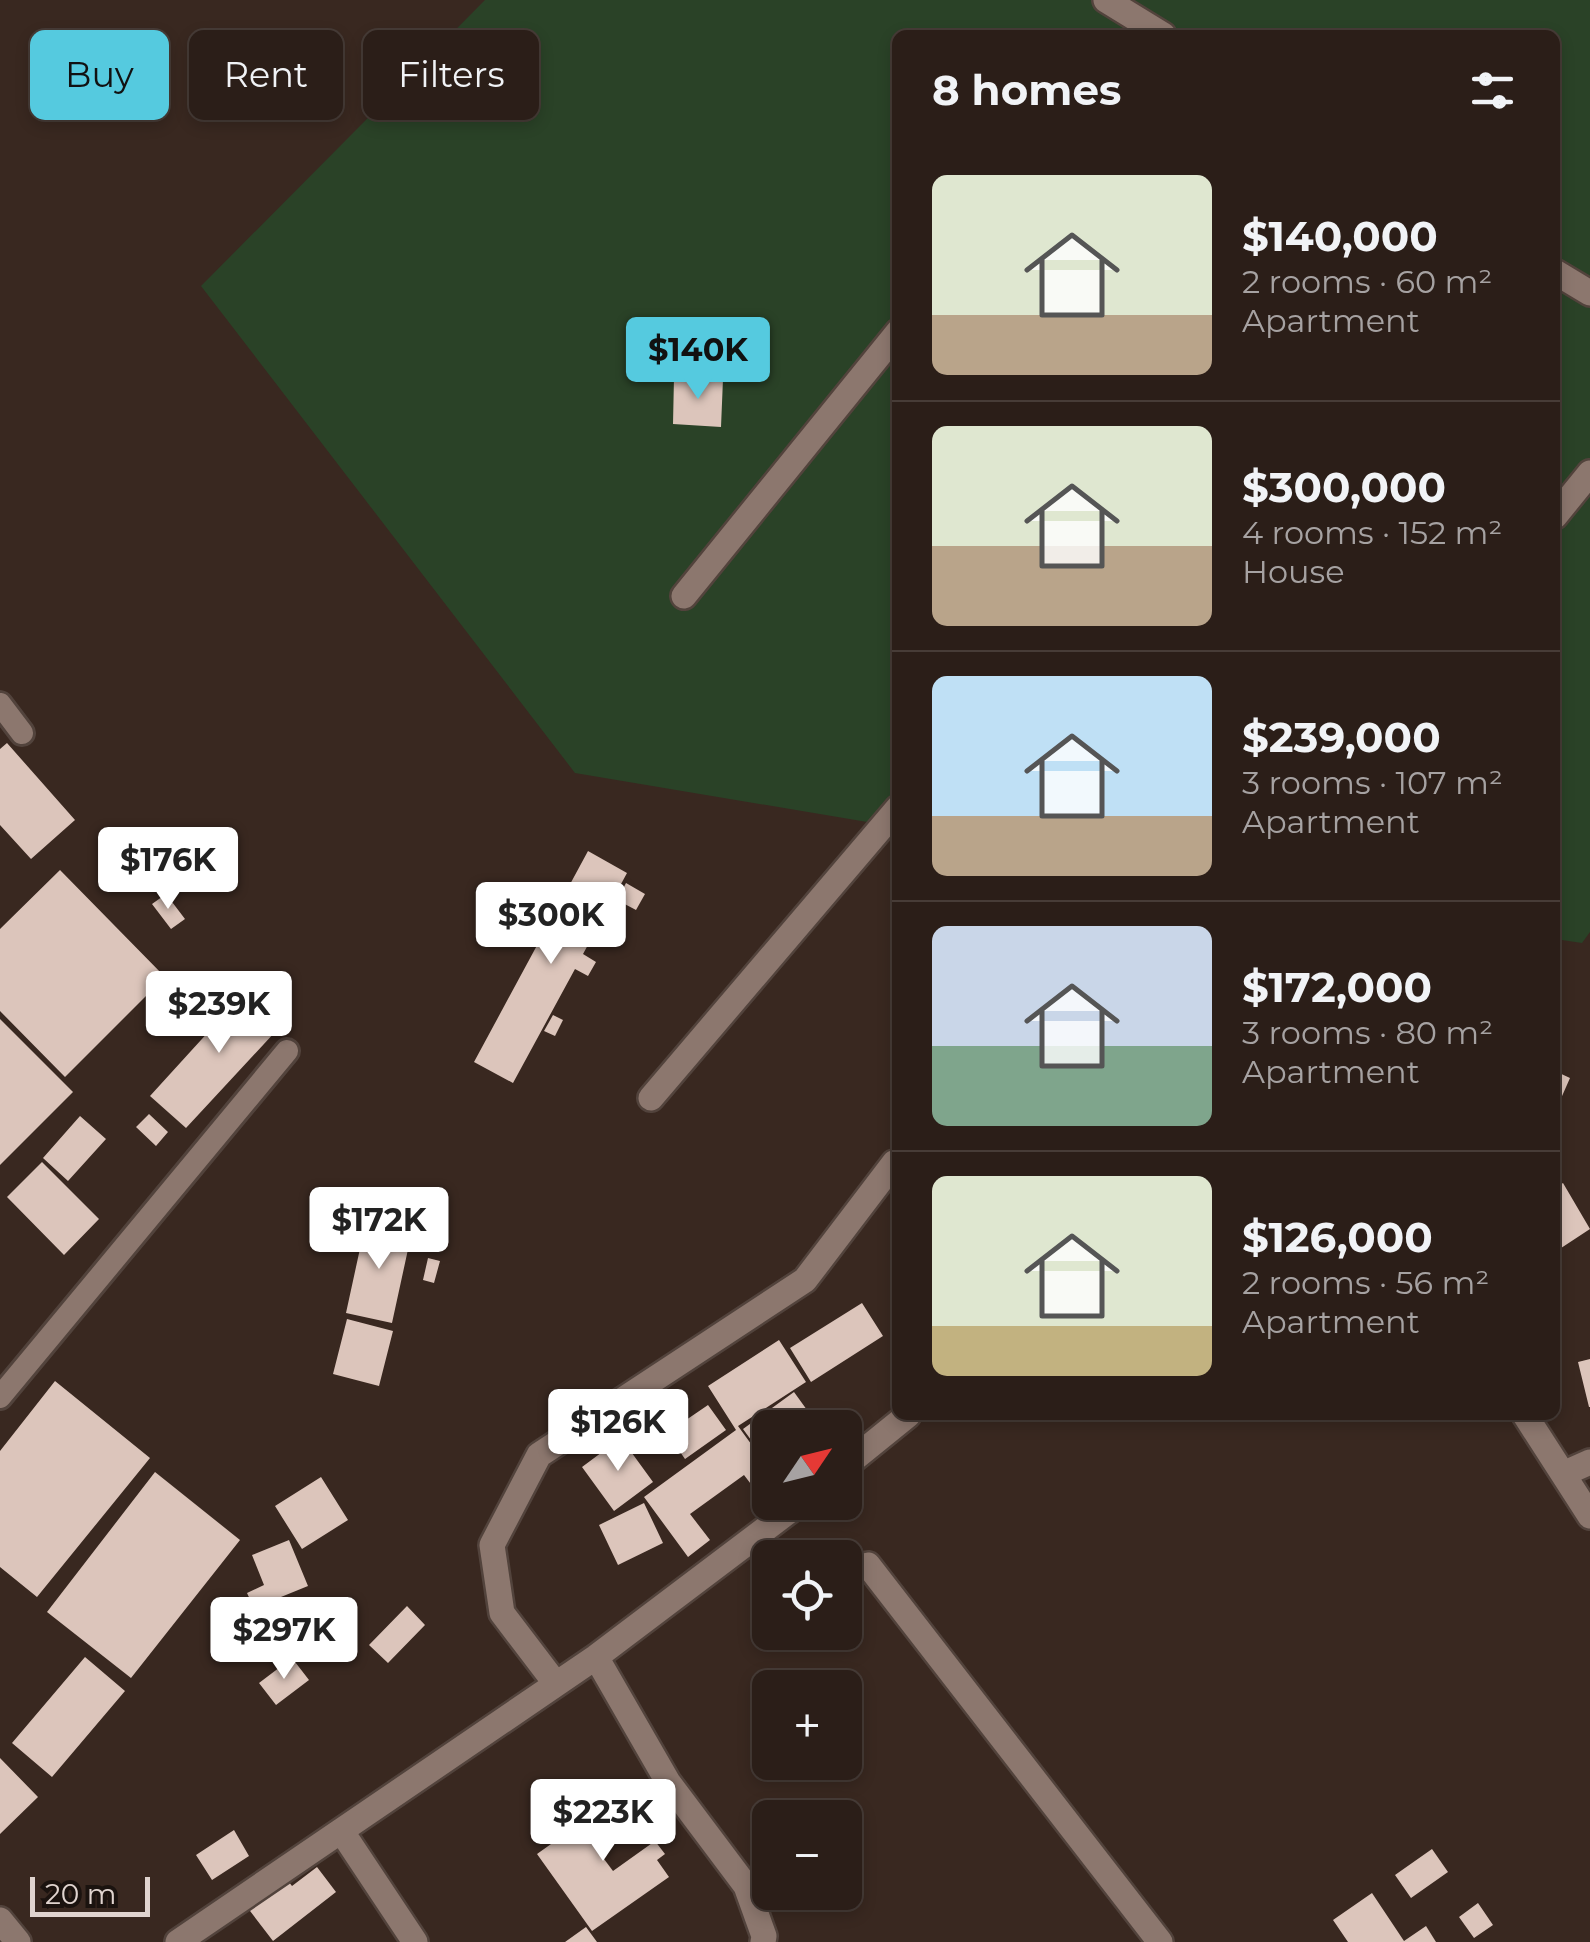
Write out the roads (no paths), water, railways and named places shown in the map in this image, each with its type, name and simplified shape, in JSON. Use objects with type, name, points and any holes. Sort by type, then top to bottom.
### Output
[{"type":"street","points":[[1106,0],[1156,30]]},
{"type":"street","points":[[1560,275],[1590,293]]},
{"type":"street","points":[[684,596],[892,339]]},
{"type":"street","points":[[1560,510],[1590,473]]},
{"type":"street","points":[[651,1098],[892,815]]},
{"type":"street","points":[[556,1684],[502,1612],[492,1545],[539,1456],[805,1280],[892,1166]]},
{"type":"street","points":[[862,1452],[902,1420]]},
{"type":"street","points":[[1528,1420],[1590,1516]]},
{"type":"street","points":[[1563,1474],[1590,1462]]},
{"type":"street","points":[[178,1942],[596,1657],[777,1520]]},
{"type":"street","points":[[868,1566],[1160,1942]]},
{"type":"street","points":[[596,1657],[668,1782],[746,1886],[763,1942]]},
{"type":"street","points":[[342,1832],[415,1942]]},
{"type":"street","points":[[0,1920],[18,1942]]},
{"type":"lane","points":[[0,704],[22,733]]},
{"type":"lane","points":[[0,1397],[287,1051]]}]
